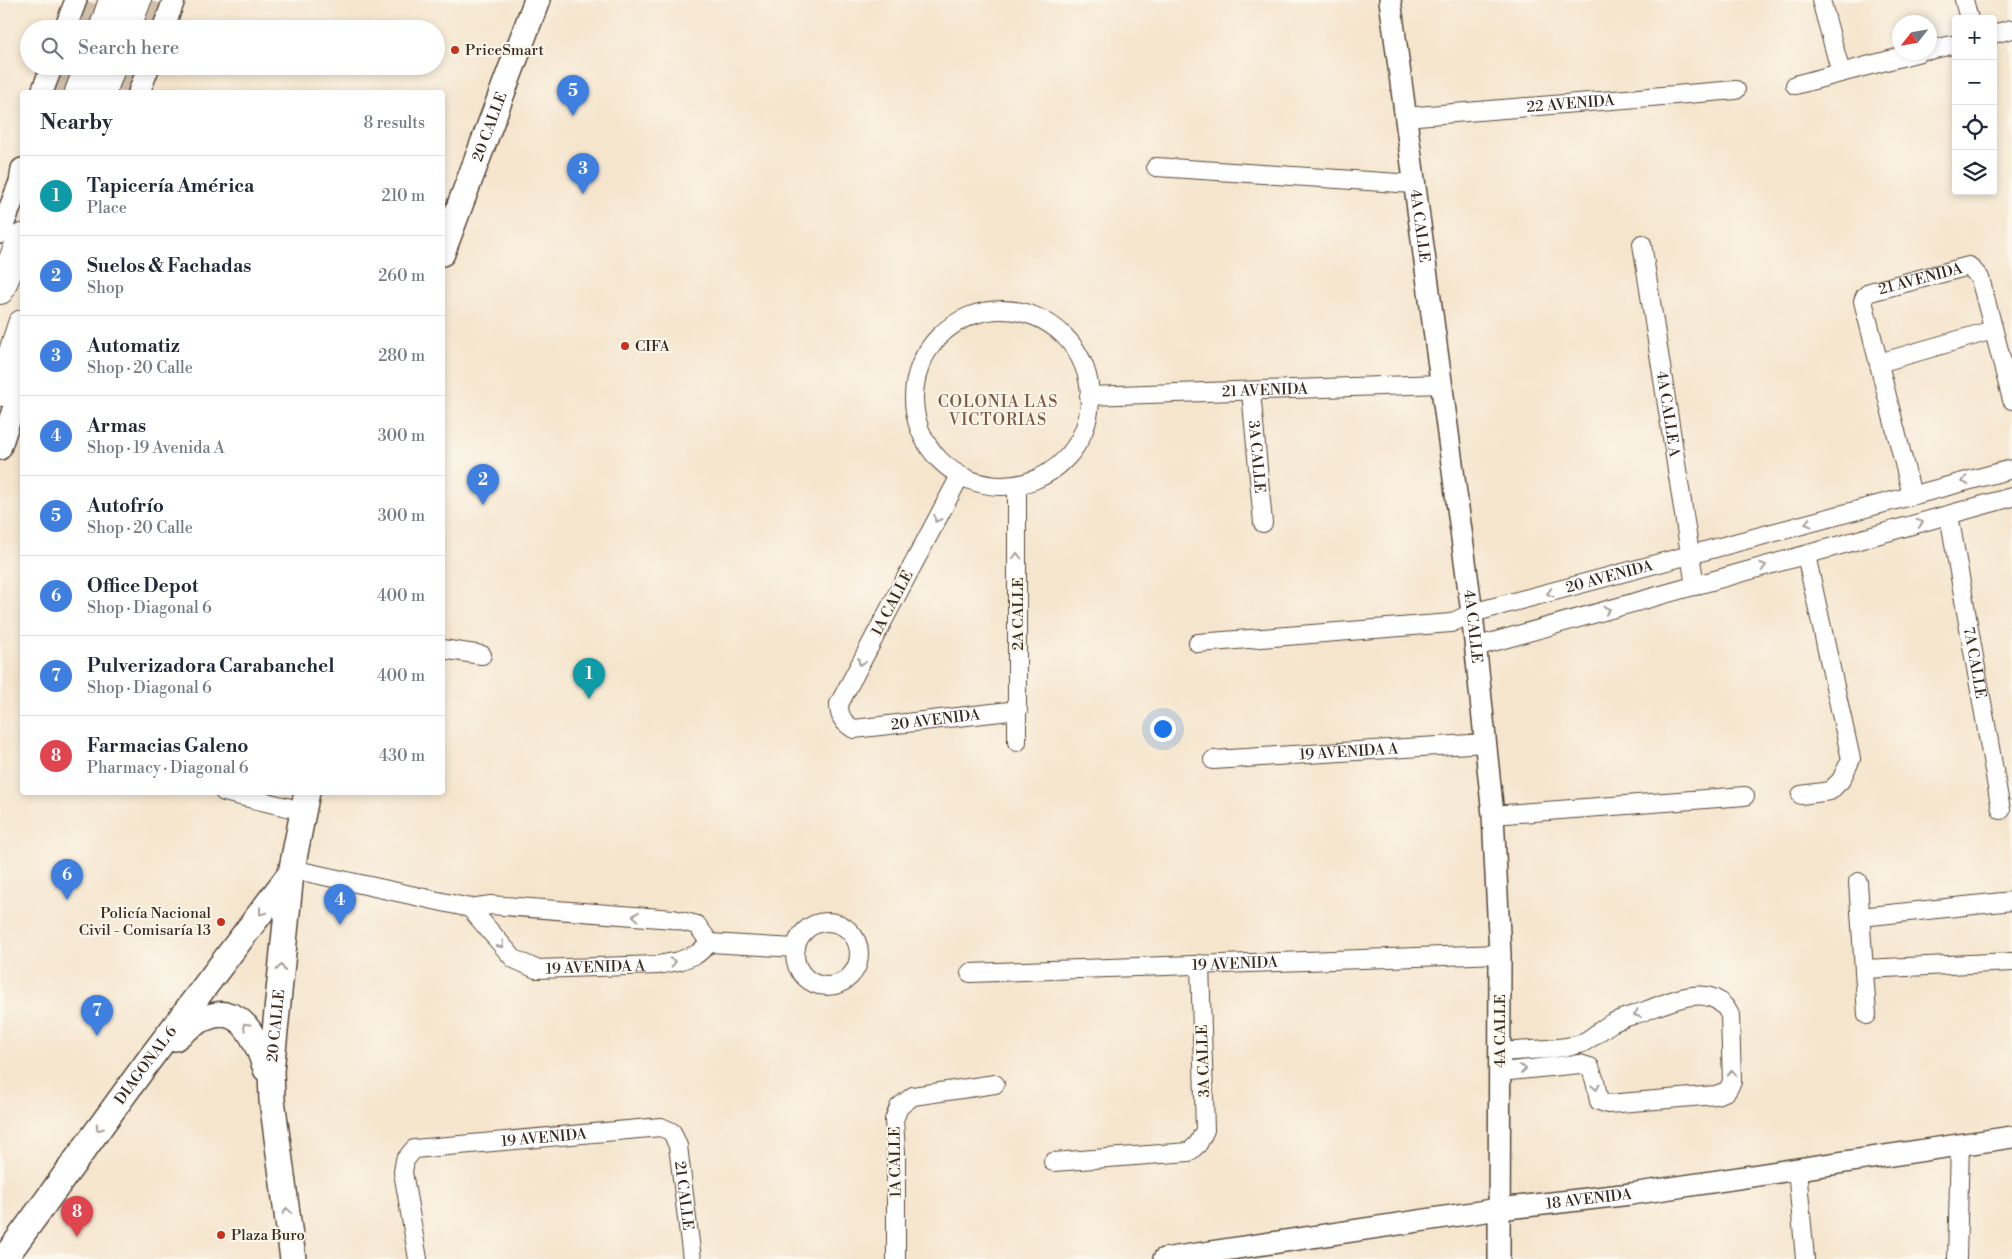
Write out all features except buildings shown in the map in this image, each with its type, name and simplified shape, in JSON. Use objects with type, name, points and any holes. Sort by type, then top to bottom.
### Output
[{"type":"highway","points":[[106,20],[113,0]]},
{"type":"highway","points":[[129,20],[137,0]]},
{"type":"highway","points":[[80,90],[86,75]]},
{"type":"highway","points":[[103,90],[109,75]]},
{"type":"highway","points":[[0,290],[20,243]]},
{"type":"highway","points":[[0,392],[20,330]]},
{"type":"main road","name":"20 CALLE","points":[[445,245],[537,0]]},
{"type":"main road","name":"20 CALLE","points":[[293,1259],[271,1086],[272,1039],[292,871],[305,802]]},
{"type":"main road","name":"DIAGONAL 6","points":[[7,1257],[149,1060],[292,871]]},
{"type":"main road","points":[[149,1060],[190,1026],[210,1016],[229,1015],[244,1023],[255,1038],[271,1086]]},
{"type":"street","points":[[68,20],[76,0]]},
{"type":"street","points":[[166,20],[174,0]]},
{"type":"street","name":"4A CALLE","points":[[1390,0],[1472,613],[1493,815],[1500,954],[1499,1259]]},
{"type":"street","points":[[1821,0],[1841,72]]},
{"type":"street","points":[[1964,0],[1968,15]]},
{"type":"street","points":[[1997,33],[2012,29]]},
{"type":"street","points":[[1937,48],[1952,45]]},
{"type":"street","points":[[1795,85],[1892,59]]},
{"type":"street","points":[[43,90],[49,75]]},
{"type":"street","points":[[140,90],[146,75]]},
{"type":"street","name":"22 AVENIDA","points":[[1405,117],[1736,90]]},
{"type":"street","points":[[1156,167],[1414,184]]},
{"type":"street","points":[[0,233],[20,182]]},
{"type":"street","name":"4A CALLE A","points":[[1642,244],[1695,586]]},
{"type":"street","name":"21 AVENIDA","points":[[1879,363],[1863,301],[1870,292],[1969,266],[1975,270],[1980,278],[1993,330]]},
{"type":"street","points":[[994,310],[1015,311],[1040,320],[1052,327],[1067,340],[1079,357],[1086,376],[1089,396],[1088,414],[1083,431],[1069,454],[1050,472],[1034,480],[1017,485],[988,485],[960,476],[943,464],[930,448],[920,430],[915,410],[914,390],[918,370],[927,351],[940,336],[956,323],[974,314],[994,310]]},
{"type":"street","points":[[1912,496],[1879,363],[1993,330],[2012,400]]},
{"type":"street","name":"21 AVENIDA","points":[[1089,396],[1441,384]]},
{"type":"street","points":[[0,449],[20,388]]},
{"type":"street","name":"3A CALLE","points":[[1251,391],[1263,523]]},
{"type":"street","name":"20 AVENIDA","points":[[1198,643],[1451,623],[1472,613],[2012,469]]},
{"type":"street","name":"1A CALLE","points":[[854,729],[842,719],[839,704],[960,476]]},
{"type":"street","name":"2A CALLE","points":[[1017,485],[1018,742]]},
{"type":"street","name":"20 AVENIDA","points":[[1475,647],[2012,497]]},
{"type":"street","name":"7A CALLE","points":[[1949,515],[2001,810]]},
{"type":"street","points":[[1801,796],[1830,791],[1841,780],[1852,759],[1806,555]]},
{"type":"street","points":[[445,649],[482,655]]},
{"type":"street","name":"20 AVENIDA","points":[[854,729],[1018,710]]},
{"type":"street","name":"19 AVENIDA A","points":[[1213,760],[1486,743]]},
{"type":"street","points":[[248,795],[305,802]]},
{"type":"street","points":[[1493,815],[1745,796]]},
{"type":"street","points":[[292,871],[470,908],[491,904],[673,918],[697,925],[710,943],[796,948]]},
{"type":"street","points":[[1858,882],[1867,1016]]},
{"type":"street","points":[[1861,917],[2012,902]]},
{"type":"street","name":"19 AVENIDA A","points":[[470,908],[514,959],[536,969],[658,965],[679,961],[697,954],[710,943]]},
{"type":"street","name":"19 AVENIDA","points":[[970,973],[1500,954]]},
{"type":"street","points":[[1864,969],[2012,962]]},
{"type":"street","name":"3A CALLE","points":[[1053,1162],[1189,1152],[1198,1144],[1205,1130],[1200,964]]},
{"type":"street","points":[[1686,996],[1703,996],[1717,1001],[1726,1006],[1730,1015],[1732,1082],[1727,1091],[1716,1095],[1608,1104],[1599,1101],[1590,1067],[1580,1064],[1500,1062],[1572,1046],[1591,1038],[1612,1023],[1686,996]]},
{"type":"street","name":"1A CALLE","points":[[896,1259],[896,1152],[894,1120],[898,1107],[913,1096],[995,1084]]},
{"type":"street","name":"19 AVENIDA","points":[[418,1259],[403,1172],[405,1160],[414,1149],[661,1127],[672,1132]]},
{"type":"street","name":"21 CALLE","points":[[672,1132],[678,1146],[692,1259]]},
{"type":"street","name":"18 AVENIDA","points":[[1164,1259],[1499,1209],[1632,1194],[2012,1137]]},
{"type":"street","points":[[1957,1259],[1960,1145]]},
{"type":"street","points":[[1797,1169],[1806,1259]]},
{"type":"tunnel","points":[[85,20],[92,0]]},
{"type":"tunnel","points":[[150,20],[158,0]]},
{"type":"tunnel","points":[[60,90],[65,75]]},
{"type":"tunnel","points":[[124,90],[130,75]]},
{"type":"place","name":"PriceSmart","points":[[455,50]]},
{"type":"place","name":"Autofrío","points":[[573,116]]},
{"type":"place","name":"Automatiz","points":[[583,194]]},
{"type":"place","name":"CIFA","points":[[625,346]]},
{"type":"place","name":"Suelos & Fachadas","points":[[483,505]]},
{"type":"place","name":"Tapicería América","points":[[589,699]]},
{"type":"place","name":"Office Depot","points":[[67,900]]},
{"type":"place","name":"Policía Nacional Civil - Comisaría 13","points":[[221,922]]},
{"type":"place","name":"Armas","points":[[340,925]]},
{"type":"place","name":"Pulverizadora Carabanchel","points":[[97,1036]]},
{"type":"place","name":"Plaza Buro","points":[[221,1235]]},
{"type":"place","name":"Farmacias Galeno","points":[[77,1237]]},
{"type":"district","name":"COLONIA LAS VICTORIAS","points":[[998,410]]}]
